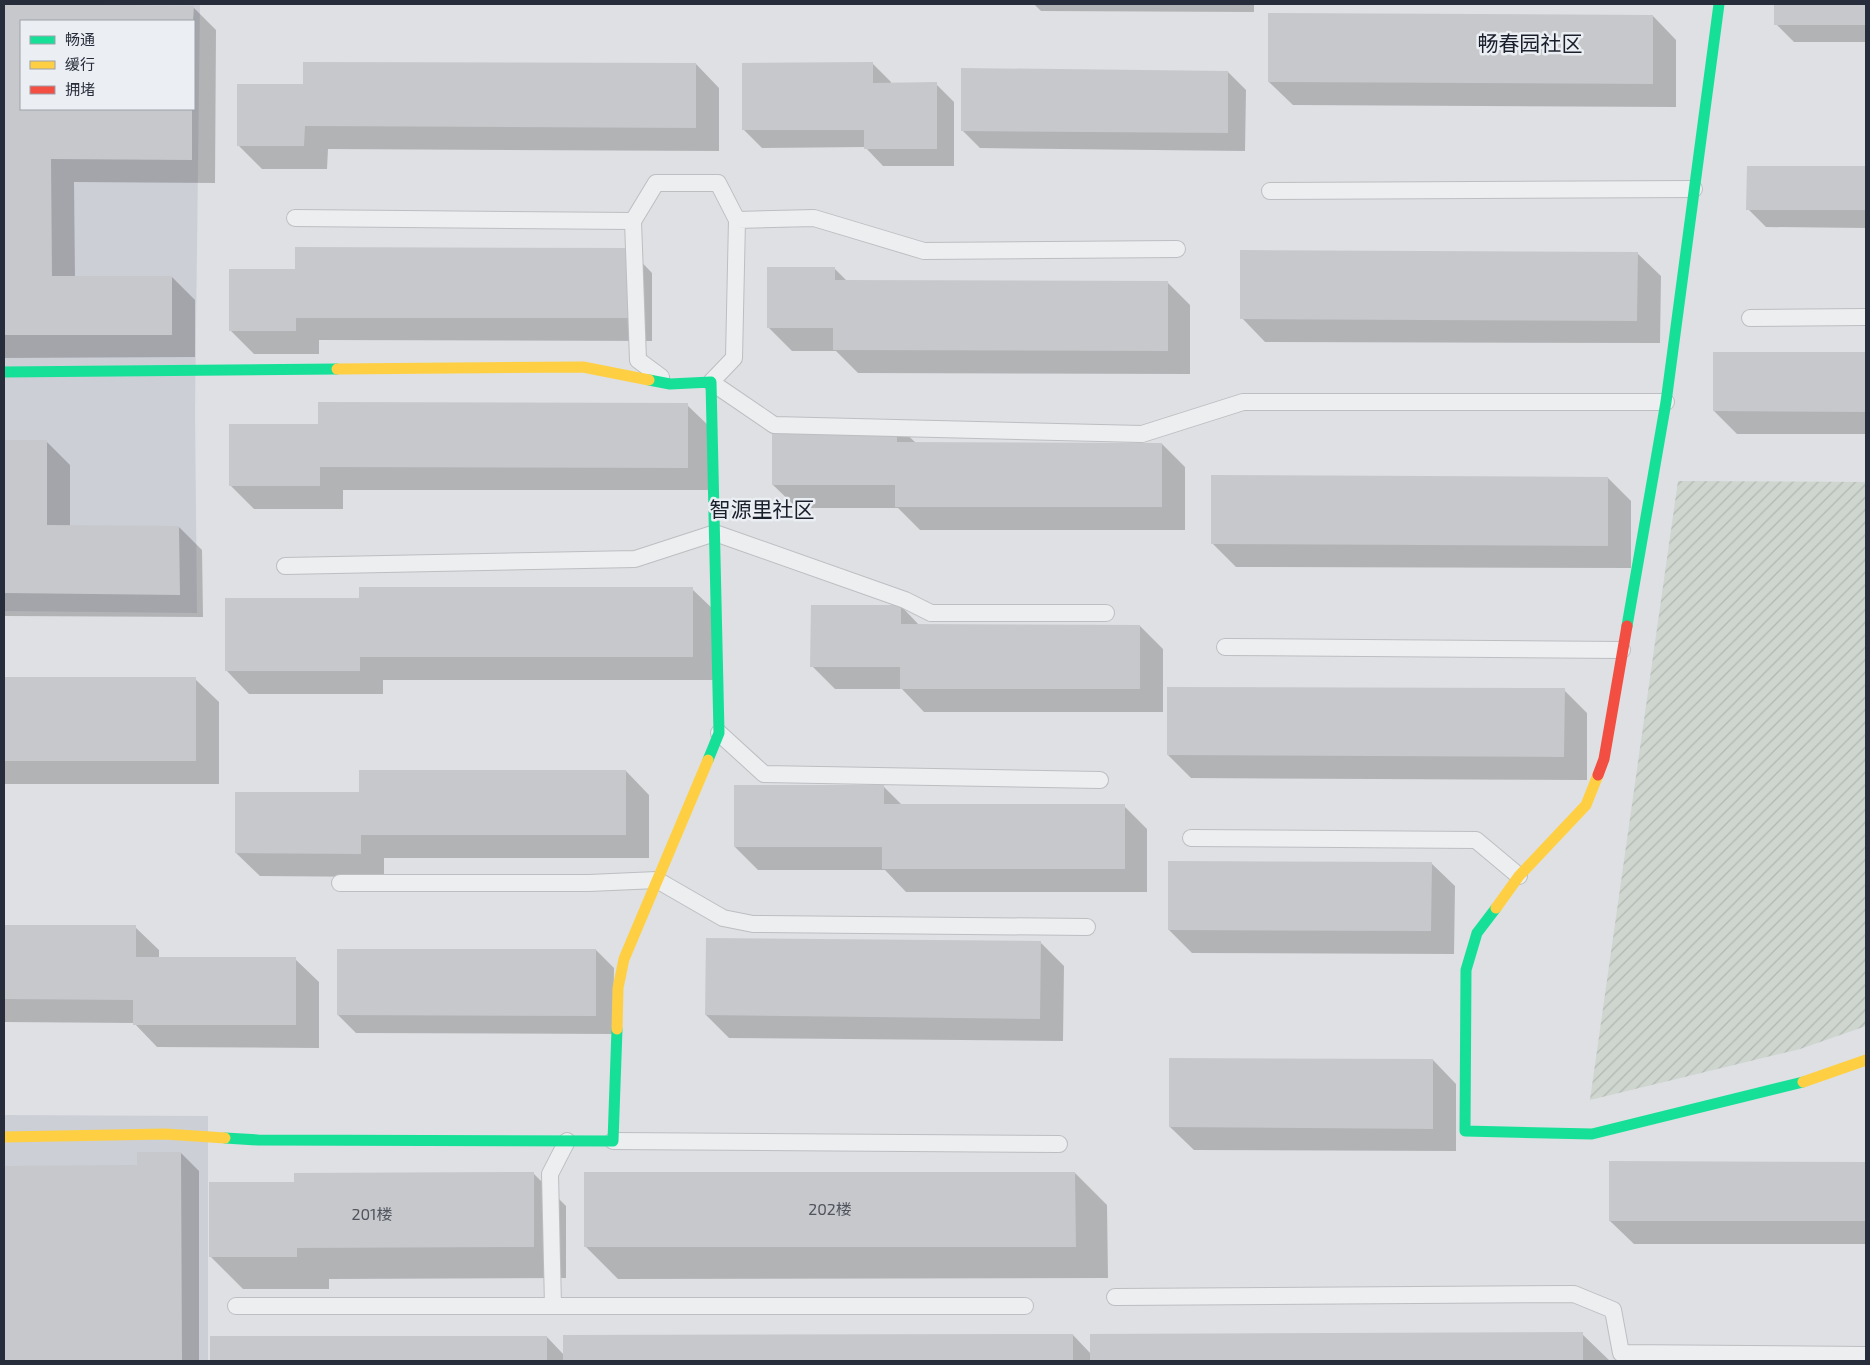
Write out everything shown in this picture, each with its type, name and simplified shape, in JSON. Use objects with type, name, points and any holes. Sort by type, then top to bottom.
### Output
[{"type":"street","points":[[1719,4],[1666,402],[1604,759],[1586,805],[1519,876],[1477,933],[1466,970],[1465,1131],[1592,1134],[1801,1083],[1866,1060]]},
{"type":"street","points":[[4,372],[584,367],[670,384],[711,382],[719,733],[624,959],[618,988],[613,1141],[258,1140],[165,1134],[4,1137]]},
{"type":"lane","points":[[670,384],[638,360],[633,221],[656,183],[718,183],[737,220],[734,358],[711,382],[774,425],[1142,434],[1243,402],[1666,402]]},
{"type":"lane","points":[[1270,191],[1694,189]]},
{"type":"lane","points":[[296,218],[633,221]]},
{"type":"lane","points":[[737,220],[814,218],[924,251],[1177,249]]},
{"type":"lane","points":[[1750,318],[1866,318]]},
{"type":"lane","points":[[285,566],[635,560],[715,533],[905,600],[931,613],[1106,613]]},
{"type":"lane","points":[[1225,647],[1622,650]]},
{"type":"lane","points":[[719,733],[764,774],[1100,780]]},
{"type":"lane","points":[[1191,838],[1476,840],[1519,876]]},
{"type":"lane","points":[[340,883],[589,883],[657,880],[723,918],[753,924],[1087,927]]},
{"type":"lane","points":[[553,1306],[550,1174],[567,1141]]},
{"type":"lane","points":[[613,1141],[1059,1144]]},
{"type":"lane","points":[[1115,1297],[1574,1294],[1613,1310],[1621,1357],[1866,1356]]},
{"type":"lane","points":[[236,1306],[1025,1306]]},
{"type":"shaded area","points":[[4,4],[200,4],[195,411],[197,613],[4,611]]},
{"type":"shaded area","points":[[1678,481],[1866,482],[1866,1026],[1800,1049],[1590,1100]]},
{"type":"shaded area","points":[[4,1115],[208,1116],[208,1361],[4,1361]]},
{"type":"building","points":[[4,4],[194,6],[193,20],[20,20],[20,110],[192,110],[192,160],[51,159],[52,276],[172,276],[172,335],[4,335]]},
{"type":"building","points":[[1774,4],[1866,4],[1866,25],[1774,25]]},
{"type":"building","points":[[1268,13],[1653,15],[1653,84],[1268,82]]},
{"type":"building","points":[[303,62],[696,63],[696,128],[305,126],[304,146],[237,146],[237,84],[303,84]]},
{"type":"building","points":[[873,62],[873,83],[937,82],[937,149],[864,149],[864,130],[742,130],[742,63]]},
{"type":"building","points":[[961,68],[1228,71],[1228,133],[961,131]]},
{"type":"building","points":[[1747,166],[1866,166],[1866,210],[1746,210]]},
{"type":"building","points":[[295,247],[629,248],[629,318],[296,318],[296,331],[229,331],[229,269],[295,269]]},
{"type":"building","points":[[1240,250],[1638,252],[1637,321],[1240,319]]},
{"type":"building","points":[[767,267],[835,267],[835,280],[1168,281],[1168,351],[833,350],[833,328],[767,328]]},
{"type":"building","points":[[1713,352],[1866,352],[1866,412],[1713,411]]},
{"type":"building","points":[[318,402],[688,403],[688,468],[320,467],[320,486],[229,486],[229,424],[318,424]]},
{"type":"building","points":[[772,423],[897,423],[897,442],[1162,443],[1162,507],[895,507],[895,485],[772,485]]},
{"type":"building","points":[[4,440],[47,440],[47,525],[179,526],[180,595],[4,593]]},
{"type":"building","points":[[1211,475],[1608,477],[1608,546],[1211,544]]},
{"type":"building","points":[[359,587],[693,587],[693,657],[360,657],[360,671],[225,671],[225,598],[359,598]]},
{"type":"building","points":[[811,605],[901,605],[901,624],[1140,625],[1140,689],[900,689],[900,667],[810,667]]},
{"type":"building","points":[[4,677],[196,677],[196,761],[4,761]]},
{"type":"building","points":[[1167,687],[1565,688],[1564,757],[1167,755]]},
{"type":"building","points":[[359,770],[626,770],[626,835],[361,835],[361,854],[235,853],[235,792],[359,792]]},
{"type":"building","points":[[734,785],[884,785],[884,804],[1125,804],[1125,869],[882,869],[882,847],[734,847]]},
{"type":"building","points":[[1168,861],[1432,862],[1431,931],[1168,930]]},
{"type":"building","points":[[4,925],[136,925],[136,957],[296,957],[296,1025],[133,1025],[133,1000],[4,999]]},
{"type":"building","points":[[706,938],[1041,941],[1040,1019],[705,1015]]},
{"type":"building","points":[[337,949],[596,949],[596,1016],[337,1015]]},
{"type":"building","points":[[1169,1058],[1433,1059],[1433,1129],[1169,1127]]},
{"type":"building","points":[[137,1152],[181,1152],[182,1361],[4,1361],[4,1166],[137,1165]]},
{"type":"building","points":[[1609,1161],[1866,1162],[1866,1221],[1609,1221]]},
{"type":"building","points":[[534,1172],[534,1247],[297,1248],[297,1257],[209,1257],[209,1182],[294,1182],[294,1173]]},
{"type":"building","points":[[584,1172],[1075,1172],[1076,1247],[584,1247]]},
{"type":"building","points":[[1583,1332],[1583,1361],[1090,1361],[1090,1334]]},
{"type":"building","points":[[1073,1334],[1073,1361],[563,1361],[563,1335]]},
{"type":"building","points":[[210,1336],[547,1336],[547,1361],[210,1361]]},
{"type":"traffic: fast","points":[[1627,626],[1666,402],[1719,4]]},
{"type":"traffic: fast","points":[[4,372],[337,369]]},
{"type":"traffic: fast","points":[[649,380],[670,384],[711,382],[719,733],[708,760]]},
{"type":"traffic: fast","points":[[1496,908],[1477,933],[1466,970],[1465,1131],[1592,1134],[1803,1082]]},
{"type":"traffic: fast","points":[[225,1138],[258,1140],[613,1141],[617,1029]]},
{"type":"traffic: slow","points":[[337,369],[583,367],[649,380]]},
{"type":"traffic: slow","points":[[617,1029],[618,988],[624,959],[708,760]]},
{"type":"traffic: slow","points":[[1496,908],[1519,876],[1586,805],[1598,775]]},
{"type":"traffic: slow","points":[[1803,1082],[1866,1060]]},
{"type":"traffic: slow","points":[[4,1137],[165,1134],[225,1138]]},
{"type":"traffic: jam","points":[[1598,775],[1604,759],[1627,626]]},
{"type":"district","name":"畅春园社区","points":[[1530,44]]},
{"type":"district","name":"智源里社区","points":[[762,510]]}]
